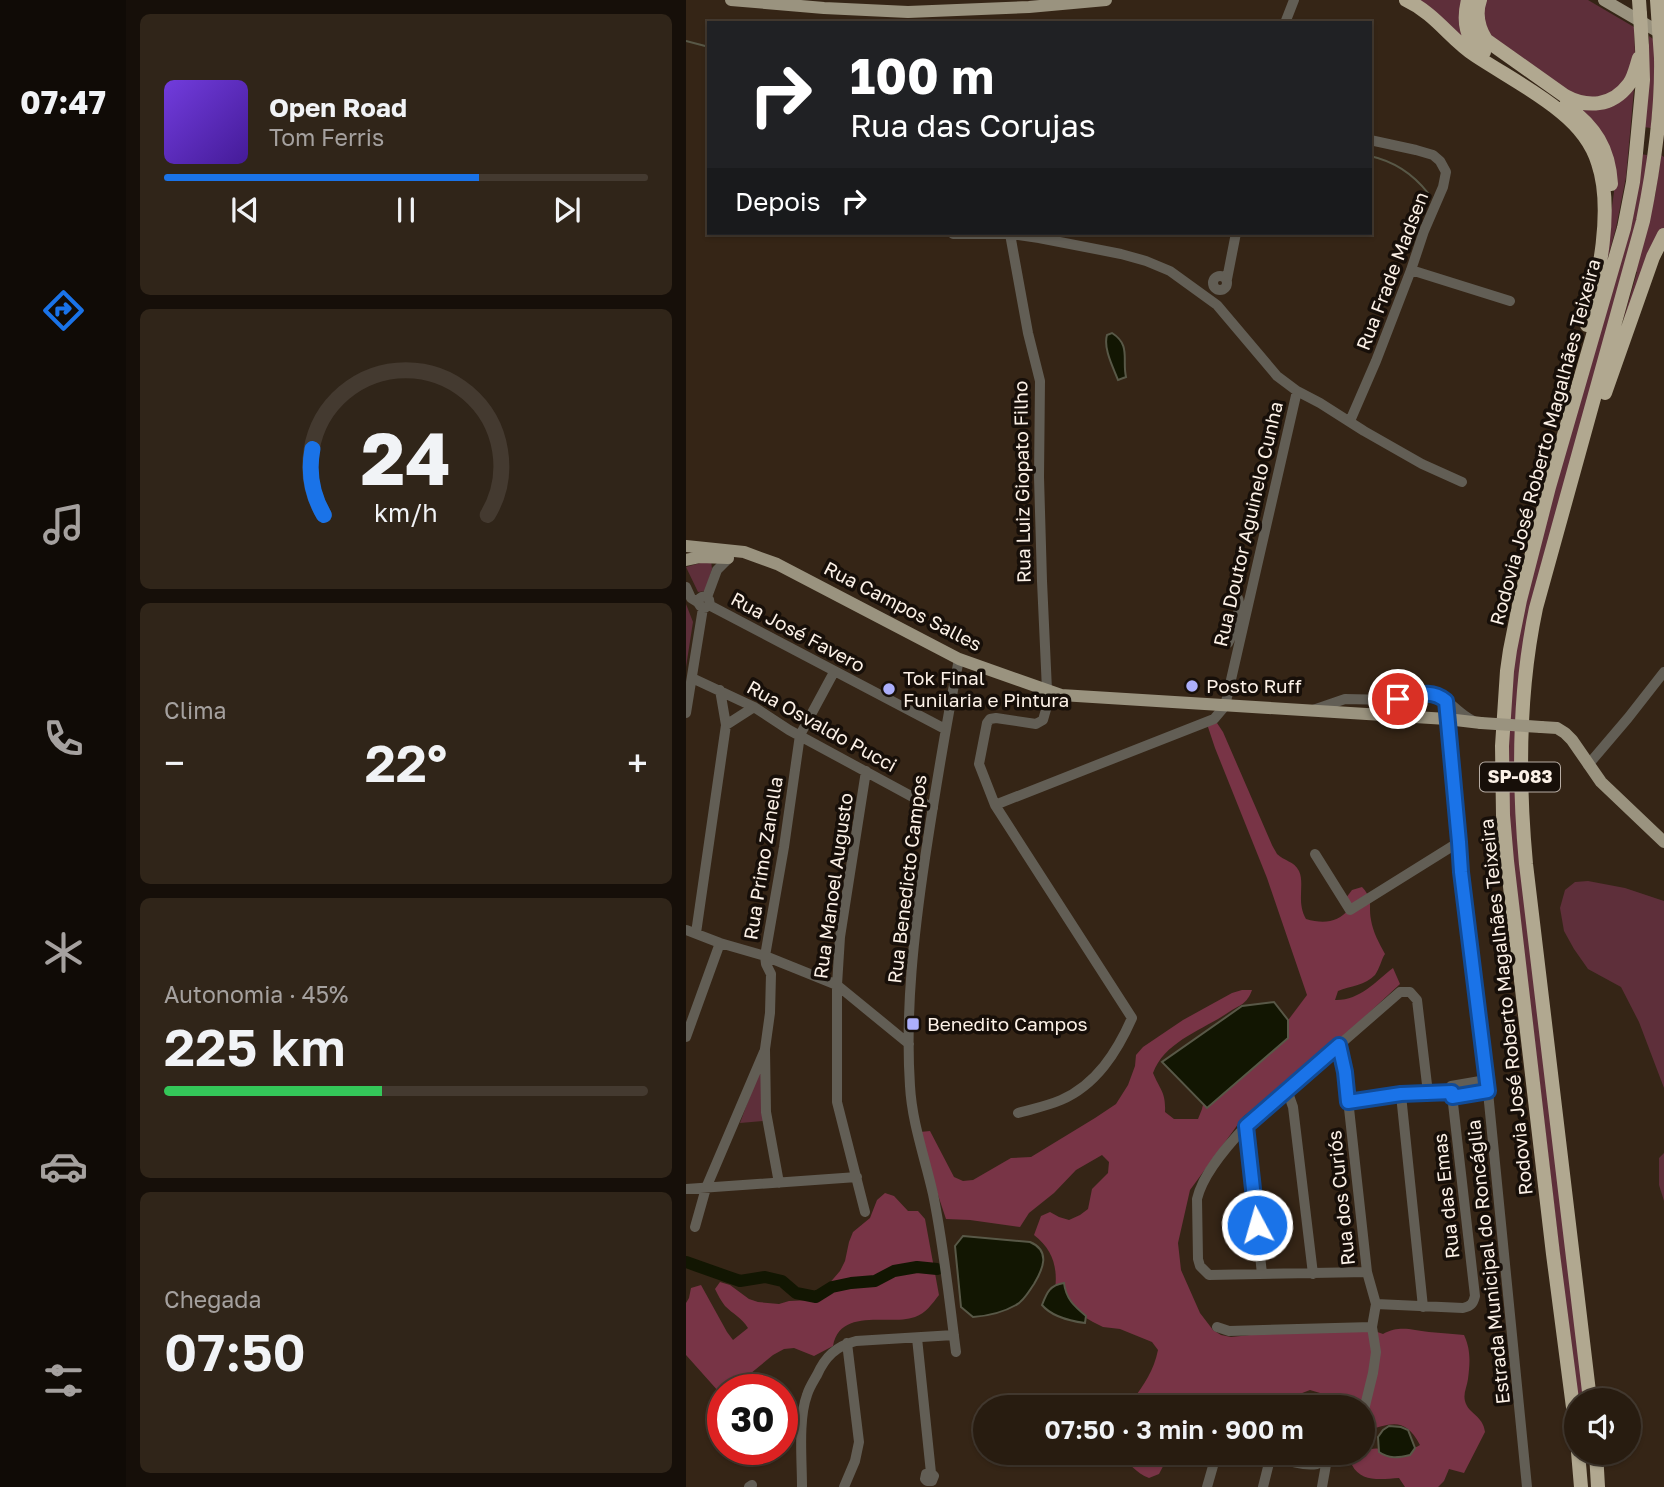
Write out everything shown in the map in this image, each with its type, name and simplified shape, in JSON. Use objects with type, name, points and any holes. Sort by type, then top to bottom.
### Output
[{"type":"highway","points":[[1406,0],[1425,10],[1473,54],[1525,85],[1562,112],[1587,140],[1598,160],[1603,182],[1601,258]]},
{"type":"highway","points":[[1468,0],[1465,24],[1472,41],[1479,49],[1520,73],[1581,117],[1604,148],[1608,159],[1611,185],[1607,229],[1549,487]]},
{"type":"highway","points":[[1480,0],[1477,19],[1486,40],[1564,96],[1583,104],[1610,100],[1624,90],[1633,77],[1642,47]]},
{"type":"highway","name":"Rodovia José Roberto Magalhães Teixeira","points":[[1570,1388],[1507,861],[1502,780],[1503,714],[1510,650],[1520,600],[1549,487],[1624,228],[1636,153],[1643,80],[1639,0]]},
{"type":"highway","name":"Rodovia José Roberto Magalhães Teixeira","points":[[1589,1388],[1527,878],[1520,785],[1521,718],[1527,657],[1536,608],[1637,245],[1654,167],[1661,62],[1656,0]]},
{"type":"highway","points":[[1661,62],[1664,90]]},
{"type":"highway","points":[[1568,489],[1653,257],[1664,235]]},
{"type":"highway","points":[[1579,1465],[1581,1487]]},
{"type":"highway","points":[[1597,1465],[1598,1487]]},
{"type":"main road","points":[[731,0],[908,12],[1029,7],[1106,0]]},
{"type":"main road","points":[[812,0],[909,5],[1009,0]]},
{"type":"main road","points":[[1604,0],[1664,35]]},
{"type":"main road","points":[[1656,0],[1664,6]]},
{"type":"main road","name":"Rua Campos Salles","points":[[687,546],[712,558],[744,552],[763,559],[808,579],[959,659],[1061,695],[1557,728],[1572,740],[1607,788],[1664,842]]},
{"type":"main road","points":[[686,560],[700,557],[763,559]]},
{"type":"street","points":[[1286,21],[1290,3]]},
{"type":"street","name":"Rua Frade Madsen","points":[[1350,421],[1376,361],[1443,187],[1446,172],[1433,155],[1372,140]]},
{"type":"street","name":"Rua Luiz Giopato Filho","points":[[1010,235],[1028,333],[1040,381],[1042,581],[1049,691]]},
{"type":"street","points":[[1017,235],[1146,261],[1170,271],[1200,293],[1219,290]]},
{"type":"street","points":[[1219,290],[1236,235]]},
{"type":"street","points":[[1411,270],[1510,301]]},
{"type":"street","points":[[1190,285],[1219,290],[1278,376],[1297,391],[1422,464],[1462,482]]},
{"type":"street","name":"Rua Doutor Aguinelo Cunha","points":[[1225,706],[1297,391]]},
{"type":"street","points":[[686,713],[712,558]]},
{"type":"street","name":"Rua José Favero","points":[[686,587],[691,598],[945,729]]},
{"type":"street","points":[[1228,643],[1240,603],[1232,594]]},
{"type":"street","name":"Rua Benedicto Campos","points":[[956,1352],[942,1243],[933,1193],[915,1124],[910,1086],[909,1044],[913,955],[945,729],[959,659]]},
{"type":"street","name":"Rua Primo Zanella","points":[[779,1183],[766,1112],[765,1049],[770,1013],[771,974],[765,956],[800,735],[834,671]]},
{"type":"street","points":[[1588,765],[1664,672]]},
{"type":"street","name":"Rua Osvaldo Pucci","points":[[692,678],[754,707],[933,808]]},
{"type":"street","points":[[720,690],[726,725],[691,931],[765,956],[836,985],[909,1044]]},
{"type":"street","points":[[1018,1113],[1060,1101],[1080,1090],[1120,1045],[1132,1018],[995,805],[979,764],[990,719],[1036,724],[1041,722],[1049,691]]},
{"type":"street","points":[[1311,711],[1345,699],[1392,701],[1433,693],[1460,713],[1480,723]]},
{"type":"street","points":[[1408,717],[1404,713],[1403,705],[1409,697]]},
{"type":"street","points":[[1433,718],[1443,712],[1446,701]]},
{"type":"street","name":"Estrada Municipal do Roncáglia","points":[[1446,701],[1461,872],[1487,1086],[1527,1487]]},
{"type":"street","points":[[995,805],[1214,719],[1225,706]]},
{"type":"street","points":[[726,725],[754,707]]},
{"type":"street","name":"Rua Manoel Augusto","points":[[865,1212],[837,1102],[836,985],[840,936],[866,771]]},
{"type":"street","points":[[1315,854],[1350,910],[1459,842]]},
{"type":"street","points":[[686,1037],[720,943]]},
{"type":"street","points":[[1367,1272],[1209,1275],[1203,1270],[1198,1259],[1199,1192],[1215,1163],[1246,1126],[1400,992],[1410,992],[1417,1000],[1428,1093]]},
{"type":"street","name":"Rua dos Curiós","points":[[1339,1045],[1345,1072],[1367,1272],[1376,1304]]},
{"type":"street","points":[[695,1227],[706,1188],[765,1049]]},
{"type":"street","points":[[1348,1102],[1487,1086]]},
{"type":"street","points":[[1287,1090],[1293,1107],[1313,1274]]},
{"type":"street","name":"Rua das Emas","points":[[1423,1307],[1470,1307],[1475,1296],[1452,1091]]},
{"type":"street","points":[[1368,1395],[1376,1352],[1372,1327],[1376,1304],[1423,1307],[1401,1094]]},
{"type":"street","points":[[1246,1126],[1262,1274]]},
{"type":"street","points":[[686,1189],[857,1177]]},
{"type":"street","points":[[1217,1327],[1229,1331],[1372,1327]]},
{"type":"street","points":[[802,1487],[802,1419],[807,1395],[831,1353],[856,1341],[954,1335]]},
{"type":"street","points":[[917,1338],[929,1480],[944,1487]]},
{"type":"street","points":[[844,1487],[855,1461],[859,1442],[847,1343]]},
{"type":"street","points":[[1207,1487],[1213,1465]]},
{"type":"street","points":[[1262,1487],[1265,1465]]},
{"type":"street","points":[[1322,1487],[1323,1465]]},
{"type":"shaded area","points":[[1415,0],[1463,0],[1471,46]]},
{"type":"shaded area","points":[[1483,0],[1588,0],[1634,27],[1635,55],[1629,79],[1606,98],[1580,99],[1485,33]]},
{"type":"shaded area","points":[[1649,36],[1656,41],[1651,128],[1643,127]]},
{"type":"shaded area","points":[[1635,78],[1626,177],[1602,279],[1614,178],[1572,105],[1582,108]]},
{"type":"shaded area","points":[[1640,154],[1647,155],[1646,186],[1541,574],[1516,760],[1585,1388],[1576,1388],[1508,816],[1510,681],[1531,571]]},
{"type":"shaded area","points":[[1661,155],[1664,157],[1664,229],[1623,321],[1655,196]]},
{"type":"shaded area","points":[[1112,333],[1122,342],[1125,353],[1126,377],[1118,380],[1106,346],[1107,335]]},
{"type":"shaded area","points":[[711,560],[712,569],[705,591],[698,592],[686,567]]},
{"type":"shaded area","points":[[686,604],[693,622],[686,667]]},
{"type":"shaded area","points":[[1217,723],[1223,732],[1277,854],[1299,871],[1303,913],[1306,919],[1324,922],[1345,914],[1349,909],[1346,898],[1352,890],[1362,887],[1368,896],[1373,929],[1385,954],[1375,975],[1363,983],[1338,991],[1335,1000],[1359,994],[1393,968],[1400,984],[1303,1074],[1244,1116],[1190,1190],[1178,1243],[1181,1270],[1200,1313],[1213,1330],[1221,1335],[1231,1337],[1355,1324],[1383,1334],[1406,1329],[1464,1335],[1469,1362],[1465,1401],[1484,1426],[1485,1432],[1464,1473],[1449,1469],[1438,1487],[1405,1487],[1399,1478],[1372,1479],[1356,1471],[1352,1465],[1375,1465],[1375,1448],[1401,1451],[1420,1445],[1403,1426],[1397,1424],[1375,1428],[1375,1395],[1322,1395],[1310,1390],[1297,1395],[1136,1395],[1148,1377],[1158,1350],[1152,1342],[1120,1329],[1103,1327],[1069,1308],[1055,1291],[1056,1274],[1050,1253],[1034,1235],[1041,1216],[1050,1212],[1069,1220],[1088,1209],[1092,1189],[1108,1173],[1109,1162],[1102,1155],[1076,1170],[1054,1193],[1029,1213],[1020,1227],[946,1219],[927,1162],[920,1132],[930,1131],[954,1177],[963,1181],[973,1180],[1011,1158],[1031,1157],[1116,1104],[1128,1085],[1136,1055],[1143,1047],[1183,1020],[1232,993],[1252,990],[1243,1004],[1175,1044],[1166,1052],[1153,1073],[1163,1095],[1165,1112],[1174,1119],[1198,1119],[1205,1095],[1280,1031],[1307,995],[1267,878],[1207,724]]},
{"type":"shaded area","points":[[1588,881],[1625,888],[1664,901],[1664,1088],[1639,1022],[1621,987],[1588,969],[1564,931],[1560,908],[1565,890],[1575,882]]},
{"type":"shaded area","points":[[1274,1002],[1288,1020],[1288,1038],[1207,1108],[1162,1062],[1242,1006]]},
{"type":"shaded area","points":[[762,1071],[763,1121],[740,1123],[758,1074]]},
{"type":"shaded area","points":[[1664,1153],[1664,1201],[1659,1185],[1659,1158]]},
{"type":"shaded area","points":[[885,1193],[894,1196],[908,1211],[918,1211],[925,1219],[939,1295],[931,1305],[915,1317],[867,1320],[845,1326],[833,1346],[814,1356],[794,1348],[784,1349],[750,1374],[707,1374],[707,1379],[686,1355],[686,1303],[691,1288],[701,1285],[733,1340],[748,1328],[721,1300],[715,1289],[720,1282],[758,1302],[779,1304],[810,1300],[821,1293],[840,1271],[853,1232],[870,1218],[877,1200]]},
{"type":"shaded area","points":[[963,1236],[1030,1242],[1041,1250],[1043,1261],[1040,1272],[1021,1301],[1011,1308],[979,1317],[973,1317],[961,1307],[955,1246]]},
{"type":"shaded area","points":[[1064,1283],[1071,1302],[1086,1316],[1085,1323],[1067,1320],[1042,1305],[1055,1285]]},
{"type":"shaded area","points":[[1389,1426],[1408,1430],[1415,1448],[1410,1455],[1394,1457],[1379,1452],[1378,1437]]},
{"type":"shaded area","points":[[1130,1465],[1164,1465],[1159,1474],[1149,1478]]},
{"type":"waterway","points":[[686,41],[707,46]]},
{"type":"waterway","points":[[1372,157],[1402,169],[1428,193]]},
{"type":"waterway","points":[[686,1262],[740,1281],[765,1277],[782,1281],[796,1293],[816,1297],[832,1287],[875,1281],[894,1271],[917,1267],[937,1269]]},
{"type":"place","name":"Posto Ruff","points":[[1192,686]]},
{"type":"place","name":"Tok Final Funilaria e Pintura","points":[[889,689]]},
{"type":"place","name":"Benedito Campos","points":[[913,1024]]},
{"type":"route","points":[[1257,1225],[1246,1126],[1339,1045],[1348,1102],[1401,1094],[1452,1092],[1452,1097],[1488,1091],[1461,872],[1446,701],[1433,693],[1398,699]]}]
